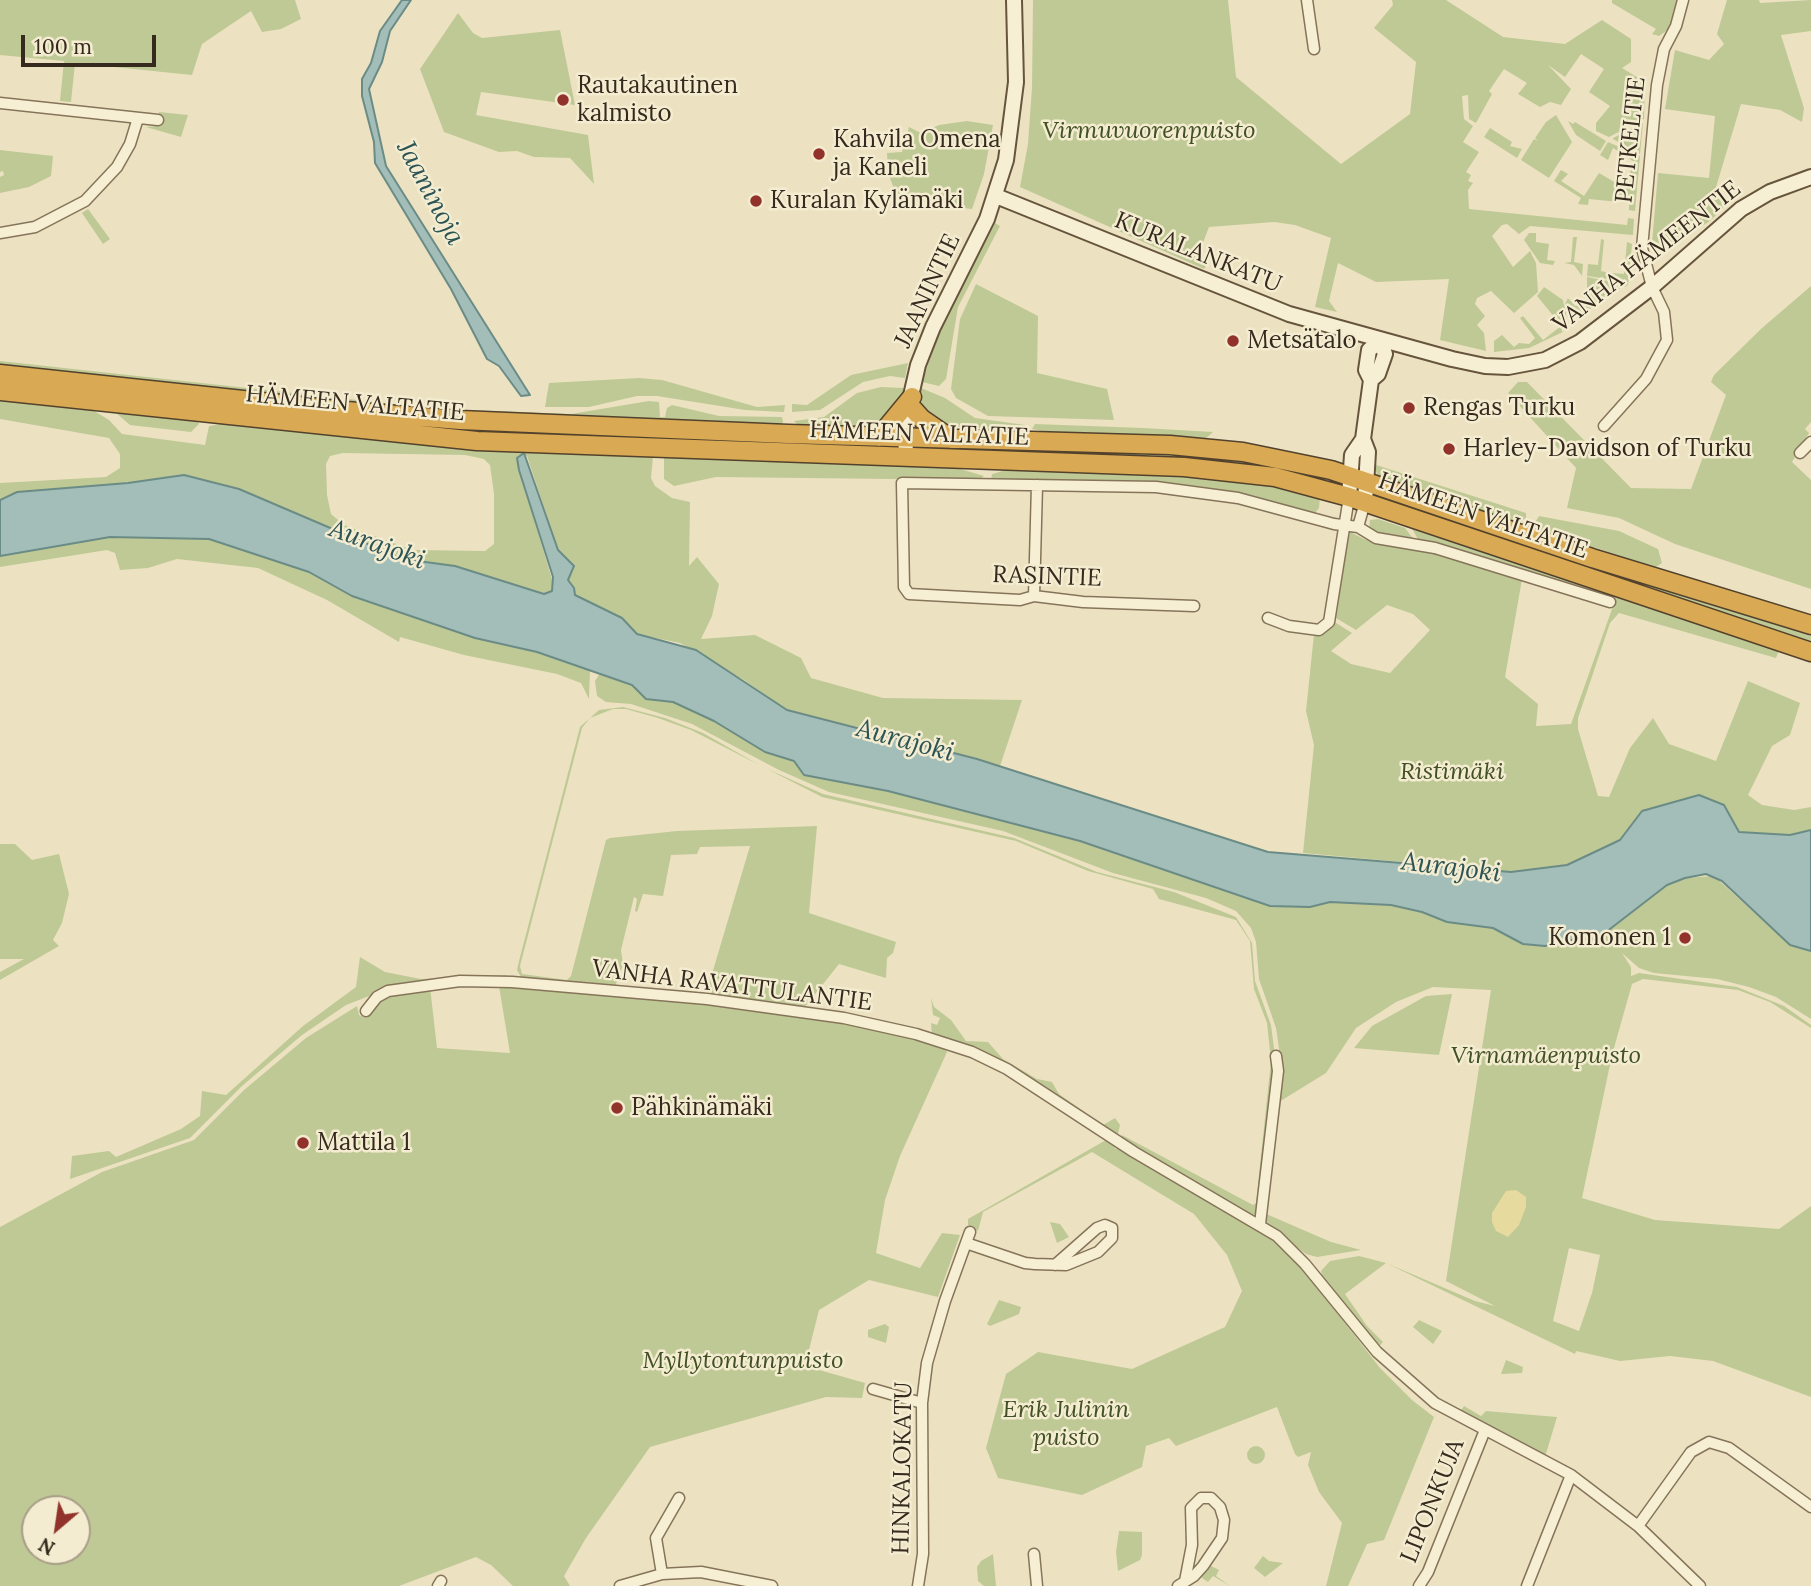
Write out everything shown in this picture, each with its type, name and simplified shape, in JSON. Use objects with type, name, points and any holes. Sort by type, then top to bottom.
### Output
[{"type":"highway","name":"HÄMEEN VALTATIE","points":[[0,373],[333,410],[448,419],[1226,450],[1275,457],[1358,478],[1592,558],[1811,625]]},
{"type":"highway","name":"HÄMEEN VALTATIE","points":[[0,391],[477,441],[1184,467],[1275,477],[1357,500],[1811,652]]},
{"type":"highway","points":[[879,437],[913,403],[922,419],[951,439]]},
{"type":"street","name":"JAANINTIE","points":[[906,458],[918,365],[996,196],[1010,141],[1016,82],[1013,0]]},
{"type":"street","points":[[1307,0],[1314,49]]},
{"type":"street","name":"PETKELTIE","points":[[1604,426],[1646,379],[1667,341],[1664,312],[1652,288],[1642,248],[1657,85],[1664,49],[1676,26],[1683,0]]},
{"type":"street","points":[[0,103],[158,120]]},
{"type":"street","points":[[0,233],[48,222],[85,201],[106,181],[124,156],[138,118]]},
{"type":"street","name":"VANHA HÄMEENTIE","points":[[1384,342],[1485,366],[1532,363],[1554,357],[1652,288],[1741,209],[1770,192],[1811,177]]},
{"type":"street","name":"KURALANKATU","points":[[996,196],[1289,314],[1384,342]]},
{"type":"street","points":[[1358,527],[1358,478],[1352,455],[1363,439],[1371,380],[1378,374],[1385,354],[1384,342]]},
{"type":"street","points":[[1800,453],[1811,442]]},
{"type":"street","name":"RASINTIE","points":[[1037,485],[902,482],[905,592],[915,596],[1020,600],[1034,596],[1083,602],[1194,606]]},
{"type":"street","points":[[1034,596],[1037,485],[1179,489],[1269,504],[1343,527],[1358,527],[1376,538],[1436,548],[1610,602]]},
{"type":"street","points":[[1268,618],[1297,627],[1319,630],[1326,626],[1331,616],[1343,527],[1357,500]]},
{"type":"street","name":"VANHA RAVATTULANTIE","points":[[366,1011],[377,997],[388,992],[460,981],[512,982],[706,999],[851,1019],[952,1045],[990,1060],[1135,1152],[1277,1236],[1305,1264],[1369,1343],[1395,1369],[1440,1406],[1571,1475],[1637,1527],[1700,1586]]},
{"type":"street","points":[[1260,1224],[1278,1071],[1276,1056]]},
{"type":"street","points":[[966,1242],[1024,1263],[1055,1265],[1072,1265],[1093,1256],[1108,1243],[1112,1228],[1105,1224],[1097,1228],[1055,1265]]},
{"type":"street","name":"HINKALOKATU","points":[[918,1586],[923,1554],[924,1513],[922,1403],[933,1339],[970,1232]]},
{"type":"street","points":[[873,1389],[922,1403]]},
{"type":"street","name":"LIPONKUJA","points":[[1419,1586],[1428,1572],[1485,1430]]},
{"type":"street","points":[[1637,1527],[1691,1451],[1709,1442],[1729,1448],[1811,1507]]},
{"type":"street","points":[[1527,1586],[1571,1475]]},
{"type":"street","points":[[662,1574],[656,1538],[679,1498]]},
{"type":"street","points":[[1200,1498],[1211,1498],[1220,1507],[1224,1520],[1222,1538],[1210,1559],[1182,1583],[1192,1545],[1191,1508],[1200,1498]]},
{"type":"street","points":[[1034,1554],[1037,1586]]},
{"type":"street","points":[[620,1586],[662,1574],[701,1572],[772,1586]]},
{"type":"green space","points":[[0,0],[295,0],[301,19],[281,29],[262,32],[251,11],[202,44],[192,75],[75,63],[71,102],[60,101],[64,61],[0,55]]},
{"type":"green space","name":"Virmuvuorenpuisto","points":[[1033,0],[1228,0],[1236,77],[1341,164],[1410,114],[1416,62],[1374,28],[1393,5],[1392,0],[1446,0],[1503,37],[1565,44],[1602,20],[1631,39],[1631,62],[1622,68],[1645,82],[1644,119],[1609,137],[1596,131],[1596,123],[1610,106],[1589,92],[1604,69],[1581,54],[1565,77],[1548,65],[1571,89],[1561,105],[1550,102],[1540,107],[1518,94],[1527,83],[1504,69],[1489,91],[1492,94],[1476,123],[1469,119],[1468,95],[1462,96],[1464,119],[1473,126],[1463,142],[1479,152],[1466,172],[1471,175],[1468,181],[1473,183],[1468,190],[1469,209],[1627,225],[1628,218],[1634,219],[1633,235],[1530,226],[1519,234],[1507,224],[1502,225],[1492,236],[1513,267],[1530,251],[1536,263],[1538,292],[1514,313],[1491,291],[1477,298],[1475,304],[1485,316],[1477,325],[1484,333],[1486,351],[1440,340],[1449,279],[1376,282],[1338,263],[1329,301],[1337,312],[1315,307],[1331,238],[1295,225],[1274,222],[1209,227],[1196,261],[1207,265],[1204,269],[1020,187],[1028,144],[1032,88]]},
{"type":"green space","points":[[1612,0],[1677,0],[1669,29],[1659,36],[1652,34],[1656,29],[1612,3]]},
{"type":"green space","points":[[1727,0],[1759,0],[1760,3],[1811,0],[1811,31],[1781,35],[1804,108],[1802,122],[1780,110],[1741,104],[1716,187],[1723,208],[1710,221],[1656,255],[1652,243],[1658,173],[1709,178],[1715,116],[1665,109],[1675,50],[1709,60],[1724,44],[1717,34]]},
{"type":"green space","points":[[458,13],[473,33],[482,38],[560,30],[575,105],[481,92],[476,115],[588,135],[594,184],[570,158],[534,157],[517,151],[499,152],[444,132],[420,69]]},
{"type":"green space","points":[[159,112],[188,115],[181,137],[146,127],[158,126]]},
{"type":"green space","points":[[1556,115],[1572,142],[1549,178],[1521,160],[1534,139],[1538,141],[1535,138],[1546,122]]},
{"type":"green space","points":[[967,121],[993,125],[984,174],[972,209],[919,203],[905,199],[895,191],[888,173],[887,153],[902,152],[909,127],[921,133],[939,125]]},
{"type":"green space","points":[[1568,121],[1573,124],[1575,122],[1606,141],[1600,151],[1576,135]]},
{"type":"green space","points":[[1643,123],[1640,154],[1613,139],[1613,138]]},
{"type":"green space","points":[[1490,128],[1512,142],[1510,146],[1522,149],[1517,158],[1484,137]]},
{"type":"green space","points":[[1608,142],[1640,156],[1635,211],[1629,210],[1629,203],[1589,199],[1588,205],[1578,204],[1581,198],[1554,181],[1561,170],[1568,174],[1561,181],[1584,196],[1599,173],[1621,186],[1636,163],[1613,148],[1608,160],[1600,155]]},
{"type":"green space","points":[[0,150],[53,156],[51,176],[29,187],[0,193],[0,177],[4,175],[3,171],[0,172]]},
{"type":"green space","points":[[88,209],[110,239],[103,244],[82,213]]},
{"type":"green space","points":[[995,223],[1000,226],[958,307],[946,379],[939,386],[922,382],[944,318]]},
{"type":"green space","points":[[1529,233],[1536,233],[1536,242],[1549,244],[1547,260],[1555,261],[1553,265],[1540,263],[1524,240]]},
{"type":"green space","points":[[1573,237],[1577,237],[1574,262],[1583,264],[1582,276],[1574,265],[1564,263],[1571,262]]},
{"type":"green space","points":[[1601,239],[1604,240],[1601,271],[1609,273],[1608,279],[1587,276],[1588,264],[1598,265]]},
{"type":"green space","points":[[1627,242],[1632,244],[1628,285],[1625,287],[1619,281],[1610,280],[1611,273],[1624,274]]},
{"type":"green space","points":[[1587,277],[1619,283],[1623,288],[1615,290],[1582,315],[1577,310],[1566,313],[1567,321],[1560,324],[1537,296],[1544,287],[1563,300],[1564,306],[1568,298],[1575,306],[1581,305],[1591,294],[1587,289]]},
{"type":"green space","points":[[976,284],[1038,316],[1037,373],[1107,389],[1114,420],[988,416],[956,398],[951,389],[960,319]]},
{"type":"green space","points":[[1811,286],[1811,422],[1805,429],[1809,433],[1792,462],[1811,480],[1811,589],[1675,544],[1619,518],[1567,508],[1576,468],[1508,393],[1518,382],[1527,382],[1631,488],[1691,489],[1726,395],[1711,382],[1714,375],[1762,328]]},
{"type":"green space","points":[[1523,316],[1543,340],[1561,326],[1562,332],[1565,331],[1529,348],[1494,352],[1494,341],[1502,335],[1514,347],[1519,343],[1529,344],[1535,338],[1520,318]]},
{"type":"green space","points":[[0,361],[440,409],[571,414],[649,401],[659,402],[660,417],[665,417],[667,408],[672,405],[719,416],[782,417],[783,422],[780,425],[440,412],[0,366]]},
{"type":"green space","points":[[908,363],[905,378],[890,376],[863,382],[820,410],[792,412],[792,404],[807,405],[851,375]]},
{"type":"green space","points":[[639,378],[662,380],[757,407],[785,405],[784,412],[745,410],[657,396],[637,396],[589,407],[545,407],[549,383]]},
{"type":"green space","points":[[881,387],[904,388],[903,395],[877,427],[800,427],[794,421],[824,417],[857,393]]},
{"type":"green space","points":[[921,388],[945,398],[975,418],[1025,425],[1025,431],[940,426],[922,412]]},
{"type":"green space","points":[[0,398],[91,409],[109,420],[122,434],[205,445],[209,426],[227,423],[453,448],[653,456],[651,478],[655,486],[672,498],[690,502],[689,566],[697,557],[719,584],[712,616],[701,639],[755,635],[801,658],[811,678],[883,698],[1022,700],[1000,766],[787,710],[744,680],[680,643],[637,634],[622,618],[575,595],[568,580],[574,569],[558,550],[527,456],[517,458],[519,470],[554,586],[552,592],[544,594],[455,566],[403,559],[239,489],[184,475],[0,500],[0,483],[106,477],[120,468],[120,454],[109,438],[0,419]],"holes":[[[343,453],[465,455],[484,459],[490,465],[494,494],[494,544],[485,551],[413,550],[344,525],[331,514],[326,464],[330,456]]]},
{"type":"green space","points":[[115,412],[197,419],[199,424],[191,432],[130,425]]},
{"type":"green space","points":[[1035,424],[1213,432],[1204,440],[1067,436],[1032,429]]},
{"type":"green space","points":[[917,446],[1111,450],[1112,453],[1111,456],[930,452]]},
{"type":"green space","points":[[1126,452],[1206,454],[1326,475],[1325,479],[1253,465],[1128,458]]},
{"type":"green space","points":[[664,456],[950,466],[984,476],[979,480],[716,477],[674,486],[664,479]]},
{"type":"green space","points":[[1373,464],[1526,513],[1526,518],[1517,525],[1379,479]]},
{"type":"green space","points":[[1010,469],[1170,473],[1290,488],[1320,497],[1319,508],[1314,514],[1268,500],[1179,485],[991,480],[992,474]]},
{"type":"green space","points":[[1380,499],[1811,631],[1811,645]]},
{"type":"green space","points":[[1539,516],[1619,531],[1658,549],[1662,563],[1656,567],[1540,530],[1536,521]]},
{"type":"green space","points":[[1378,519],[1405,528],[1415,541],[1369,530],[1370,520]]},
{"type":"green space","name":"Ristimäki","points":[[1411,527],[1780,647],[1776,658],[1619,613],[1610,623],[1578,718],[1578,729],[1598,796],[1609,797],[1630,748],[1653,718],[1669,744],[1716,761],[1748,681],[1800,703],[1790,735],[1772,746],[1748,795],[1762,805],[1794,810],[1811,807],[1811,830],[1790,835],[1739,832],[1724,805],[1642,811],[1620,840],[1567,865],[1511,872],[1303,853],[1314,745],[1306,711],[1314,634],[1323,634],[1333,621],[1352,633],[1331,651],[1351,664],[1390,673],[1430,630],[1413,614],[1387,605],[1356,630],[1336,618],[1334,614],[1350,532],[1366,540],[1432,550],[1522,579],[1505,677],[1538,704],[1536,726],[1571,724],[1612,609],[1615,597],[1597,595],[1419,541]]},
{"type":"green space","points":[[110,537],[209,539],[309,572],[352,596],[590,669],[589,699],[581,683],[557,674],[464,655],[400,637],[399,642],[327,600],[258,568],[177,559],[148,568],[120,570],[115,553],[107,550],[0,567],[0,556],[57,544]]},
{"type":"green space","name":"Virnamäenpuisto","points":[[600,673],[633,685],[646,699],[673,702],[714,721],[765,752],[794,761],[804,775],[888,791],[1080,841],[1162,870],[1246,895],[1261,903],[1310,907],[1330,902],[1391,905],[1422,912],[1447,922],[1493,928],[1523,944],[1545,946],[1576,939],[1597,939],[1667,885],[1685,878],[1714,876],[1790,945],[1811,951],[1811,1019],[1776,997],[1749,987],[1717,979],[1654,973],[1639,968],[1622,953],[1631,967],[1631,976],[1639,973],[1737,987],[1784,1006],[1811,1025],[1811,1028],[1770,1002],[1738,990],[1643,979],[1632,984],[1612,1055],[1582,1198],[1655,1220],[1779,1229],[1811,1206],[1811,1397],[1713,1361],[1670,1356],[1620,1361],[1576,1351],[1575,1354],[1386,1263],[1475,1301],[1495,1306],[1446,1281],[1491,990],[1433,987],[1396,1002],[1356,1028],[1326,1073],[1279,1102],[1282,1069],[1276,1028],[1259,979],[1256,942],[1251,928],[1236,911],[1206,898],[1113,873],[1003,831],[829,792],[779,770],[692,724],[631,704],[606,702],[597,696],[595,681]],"holes":[[[1569,1248],[1600,1255],[1592,1293],[1579,1331],[1553,1321]]]},
{"type":"green space","points":[[623,707],[665,718],[703,733],[760,765],[691,730],[626,709],[613,709],[590,718],[599,710]]},
{"type":"green space","points":[[590,718],[582,728],[520,966],[522,974],[567,980],[571,976],[606,840],[677,831],[817,826],[809,913],[896,942],[893,953],[887,958],[886,978],[839,964],[804,1008],[706,994],[750,846],[700,847],[697,854],[671,855],[663,896],[643,894],[637,912],[637,899],[634,897],[621,950],[623,965],[616,984],[620,990],[522,979],[517,970],[519,961],[580,727]]},
{"type":"green space","points":[[766,768],[823,794],[1014,838],[1097,872],[1174,892],[1236,917],[1252,943],[1255,981],[1271,1025],[1276,1064],[1257,1213],[1252,1216],[1121,1138],[1122,1135],[1253,1205],[1256,1203],[1271,1061],[1267,1023],[1254,989],[1250,941],[1236,920],[1159,899],[1153,889],[1088,871],[1016,841],[822,797]]},
{"type":"green space","points":[[0,844],[15,844],[32,860],[59,854],[69,894],[62,923],[53,940],[59,946],[0,980],[0,972],[24,959],[0,959]]},
{"type":"green space","points":[[360,957],[385,972],[421,979],[507,975],[506,979],[377,993],[346,1005],[302,1035],[242,1086],[190,1138],[70,1179],[72,1156],[109,1151],[116,1157],[181,1129],[200,1116],[202,1091],[226,1095],[303,1026],[356,987]]},
{"type":"green space","name":"Myllytontunpuisto","points":[[499,986],[705,1003],[800,1015],[878,1028],[943,1047],[947,1052],[900,1156],[885,1200],[876,1253],[920,1268],[942,1233],[960,1235],[938,1297],[869,1280],[819,1310],[805,1366],[865,1383],[862,1398],[826,1397],[650,1447],[586,1538],[564,1576],[570,1586],[513,1586],[491,1565],[476,1557],[399,1586],[0,1586],[0,1227],[102,1172],[194,1140],[244,1090],[306,1038],[357,1006],[359,1015],[367,1018],[388,994],[430,987],[437,1048],[510,1053]]},
{"type":"green space","points":[[1452,994],[1439,1055],[1354,1048],[1372,1026],[1426,996]]},
{"type":"green space","points":[[931,998],[934,1007],[951,1020],[966,1041],[988,1042],[1003,1059],[1037,1079],[1052,1082],[1059,1094],[1103,1125],[1115,1118],[1120,1125],[1118,1134],[1114,1135],[1038,1085],[932,1035],[931,1023],[937,1025],[940,1018],[933,1015]]},
{"type":"green space","name":"Erik Julinin puisto","points":[[1020,1081],[1114,1142],[1115,1149],[1120,1147],[1254,1225],[1292,1255],[1380,1368],[1412,1400],[1434,1417],[1384,1540],[1367,1544],[1348,1586],[1326,1586],[1342,1523],[1319,1492],[1308,1465],[1311,1452],[1298,1457],[1295,1454],[1277,1407],[1176,1446],[1169,1438],[1146,1446],[1142,1467],[1082,1495],[998,1478],[986,1448],[1006,1374],[1038,1352],[1132,1369],[1225,1327],[1242,1291],[1227,1255],[1194,1214],[1092,1152],[983,1212],[978,1231],[968,1225],[968,1219],[1106,1140],[1017,1082]]},
{"type":"green space","points":[[1264,1213],[1331,1242],[1361,1250],[1317,1257],[1306,1254],[1268,1226]]},
{"type":"green space","points":[[1050,1222],[1060,1224],[1069,1237],[1057,1243]]},
{"type":"green space","points":[[1359,1256],[1386,1263],[1345,1294],[1367,1326],[1383,1342],[1378,1347],[1323,1279],[1321,1271],[1330,1261]]},
{"type":"green space","points":[[999,1300],[1021,1307],[1019,1314],[990,1326],[987,1324]]},
{"type":"green space","points":[[1419,1320],[1442,1331],[1433,1344],[1413,1327]]},
{"type":"green space","points":[[885,1324],[889,1327],[886,1343],[868,1337],[868,1330]]},
{"type":"green space","points":[[1506,1360],[1523,1367],[1522,1373],[1501,1374]]},
{"type":"green space","points":[[1464,1406],[1481,1416],[1486,1411],[1557,1417],[1545,1457],[1460,1412]]},
{"type":"green space","points":[[1252,1446],[1260,1446],[1265,1455],[1263,1462],[1252,1464],[1247,1459],[1247,1451]]},
{"type":"green space","points":[[1119,1531],[1142,1532],[1142,1555],[1140,1560],[1118,1571],[1116,1552]]},
{"type":"green space","points":[[993,1554],[996,1586],[984,1586],[978,1581],[977,1567],[981,1561]]},
{"type":"green space","points":[[1263,1556],[1269,1561],[1283,1563],[1265,1577],[1254,1568]]},
{"type":"green space","points":[[1209,1565],[1219,1570],[1216,1576],[1230,1586],[1213,1576],[1208,1582],[1202,1578],[1200,1574]]},
{"type":"sand","points":[[1516,1190],[1526,1197],[1526,1207],[1519,1225],[1508,1237],[1496,1231],[1492,1213],[1506,1191]]},
{"type":"water","points":[[402,0],[411,0],[390,31],[382,62],[369,89],[386,166],[530,395],[521,396],[499,366],[487,359],[451,289],[375,163],[374,142],[362,96],[362,79],[371,63],[380,31]]},
{"type":"water","name":"Aurajoki","points":[[524,453],[558,550],[574,566],[568,580],[575,595],[622,618],[637,634],[696,650],[787,710],[977,759],[1268,852],[1511,872],[1567,865],[1620,840],[1642,811],[1699,795],[1724,805],[1739,832],[1790,835],[1811,830],[1811,951],[1790,945],[1722,881],[1706,874],[1667,885],[1597,939],[1576,939],[1545,946],[1523,944],[1493,928],[1447,922],[1422,912],[1391,905],[1330,902],[1310,907],[1270,906],[1080,841],[888,791],[804,775],[794,761],[765,752],[714,721],[673,702],[646,699],[632,685],[537,652],[475,638],[352,596],[309,572],[209,539],[110,537],[0,556],[0,500],[17,492],[128,483],[184,475],[239,489],[403,559],[455,566],[544,594],[552,591],[553,577],[519,470],[517,458]]},
{"type":"place","name":"Rautakautinen kalmisto","points":[[563,100]]},
{"type":"place","name":"Kahvila Omena ja Kaneli","points":[[819,154]]},
{"type":"place","name":"Kuralan Kylämäki","points":[[756,201]]},
{"type":"place","name":"Metsätalo","points":[[1233,341]]},
{"type":"place","name":"Rengas Turku","points":[[1409,408]]},
{"type":"place","name":"Harley-Davidson of Turku","points":[[1449,449]]},
{"type":"place","name":"Komonen 1","points":[[1685,938]]},
{"type":"place","name":"Pähkinämäki","points":[[617,1108]]},
{"type":"place","name":"Mattila 1","points":[[303,1143]]},
{"type":"water label","name":"Jaaninoja","points":[[430,193]]}]
